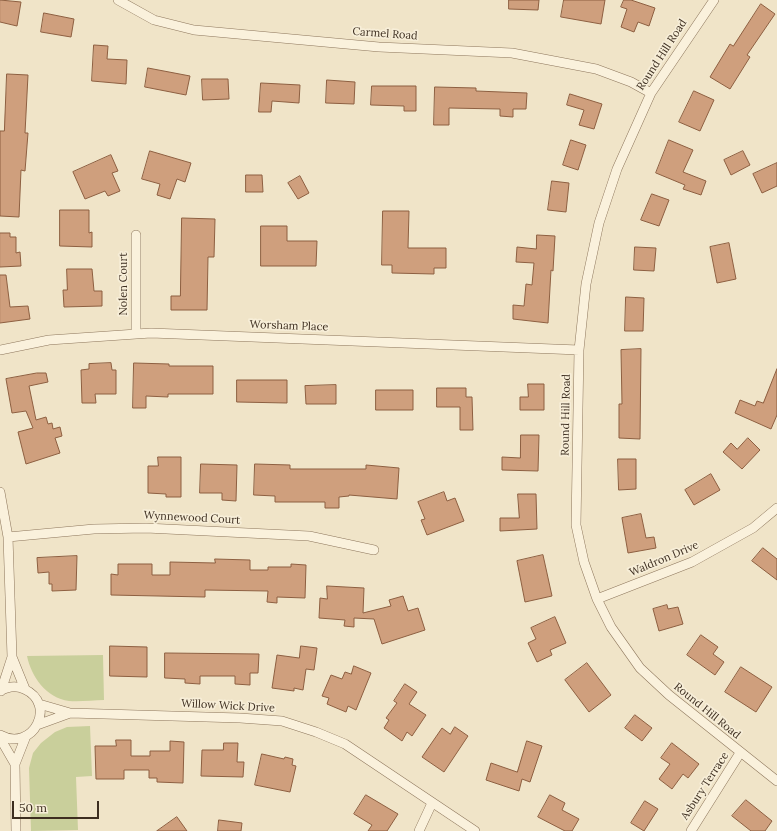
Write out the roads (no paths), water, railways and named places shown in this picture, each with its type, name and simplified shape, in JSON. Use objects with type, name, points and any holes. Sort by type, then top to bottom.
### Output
[{"type":"street","name":"Carmel Road","points":[[118,0],[154,20],[194,30],[379,47],[512,53],[596,69],[631,82],[651,93]]},
{"type":"street","name":"Round Hill Road","points":[[714,0],[651,93],[617,169],[600,223],[586,284],[579,350],[576,525],[584,562],[597,599],[611,627],[640,668],[669,695],[777,781]]},
{"type":"street","name":"Nolen Court","points":[[136,235],[136,334]]},
{"type":"street","name":"Worsham Place","points":[[0,350],[49,340],[136,334],[579,350]]},
{"type":"street","points":[[0,492],[8,537],[12,657],[25,689]]},
{"type":"street","name":"Waldron Drive","points":[[597,599],[692,562],[753,528],[777,508]]},
{"type":"street","name":"Wynnewood Court","points":[[8,537],[94,529],[146,528],[309,536],[374,550]]},
{"type":"street","points":[[0,691],[12,657]]},
{"type":"street","points":[[0,691],[13,687],[25,689],[35,697],[39,704],[40,712],[37,725],[26,736],[15,764],[16,831]]},
{"type":"street","name":"Willow Wick Drive","points":[[39,704],[70,713],[232,717],[282,721],[316,732],[345,744],[475,831]]},
{"type":"street","name":"Willow Wick Drive","points":[[37,725],[70,713]]},
{"type":"street","points":[[0,735],[14,739],[26,736]]},
{"type":"street","points":[[0,738],[15,764]]},
{"type":"street","name":"Asbury Terrace","points":[[691,831],[740,753]]},
{"type":"street","points":[[419,831],[432,803]]}]
